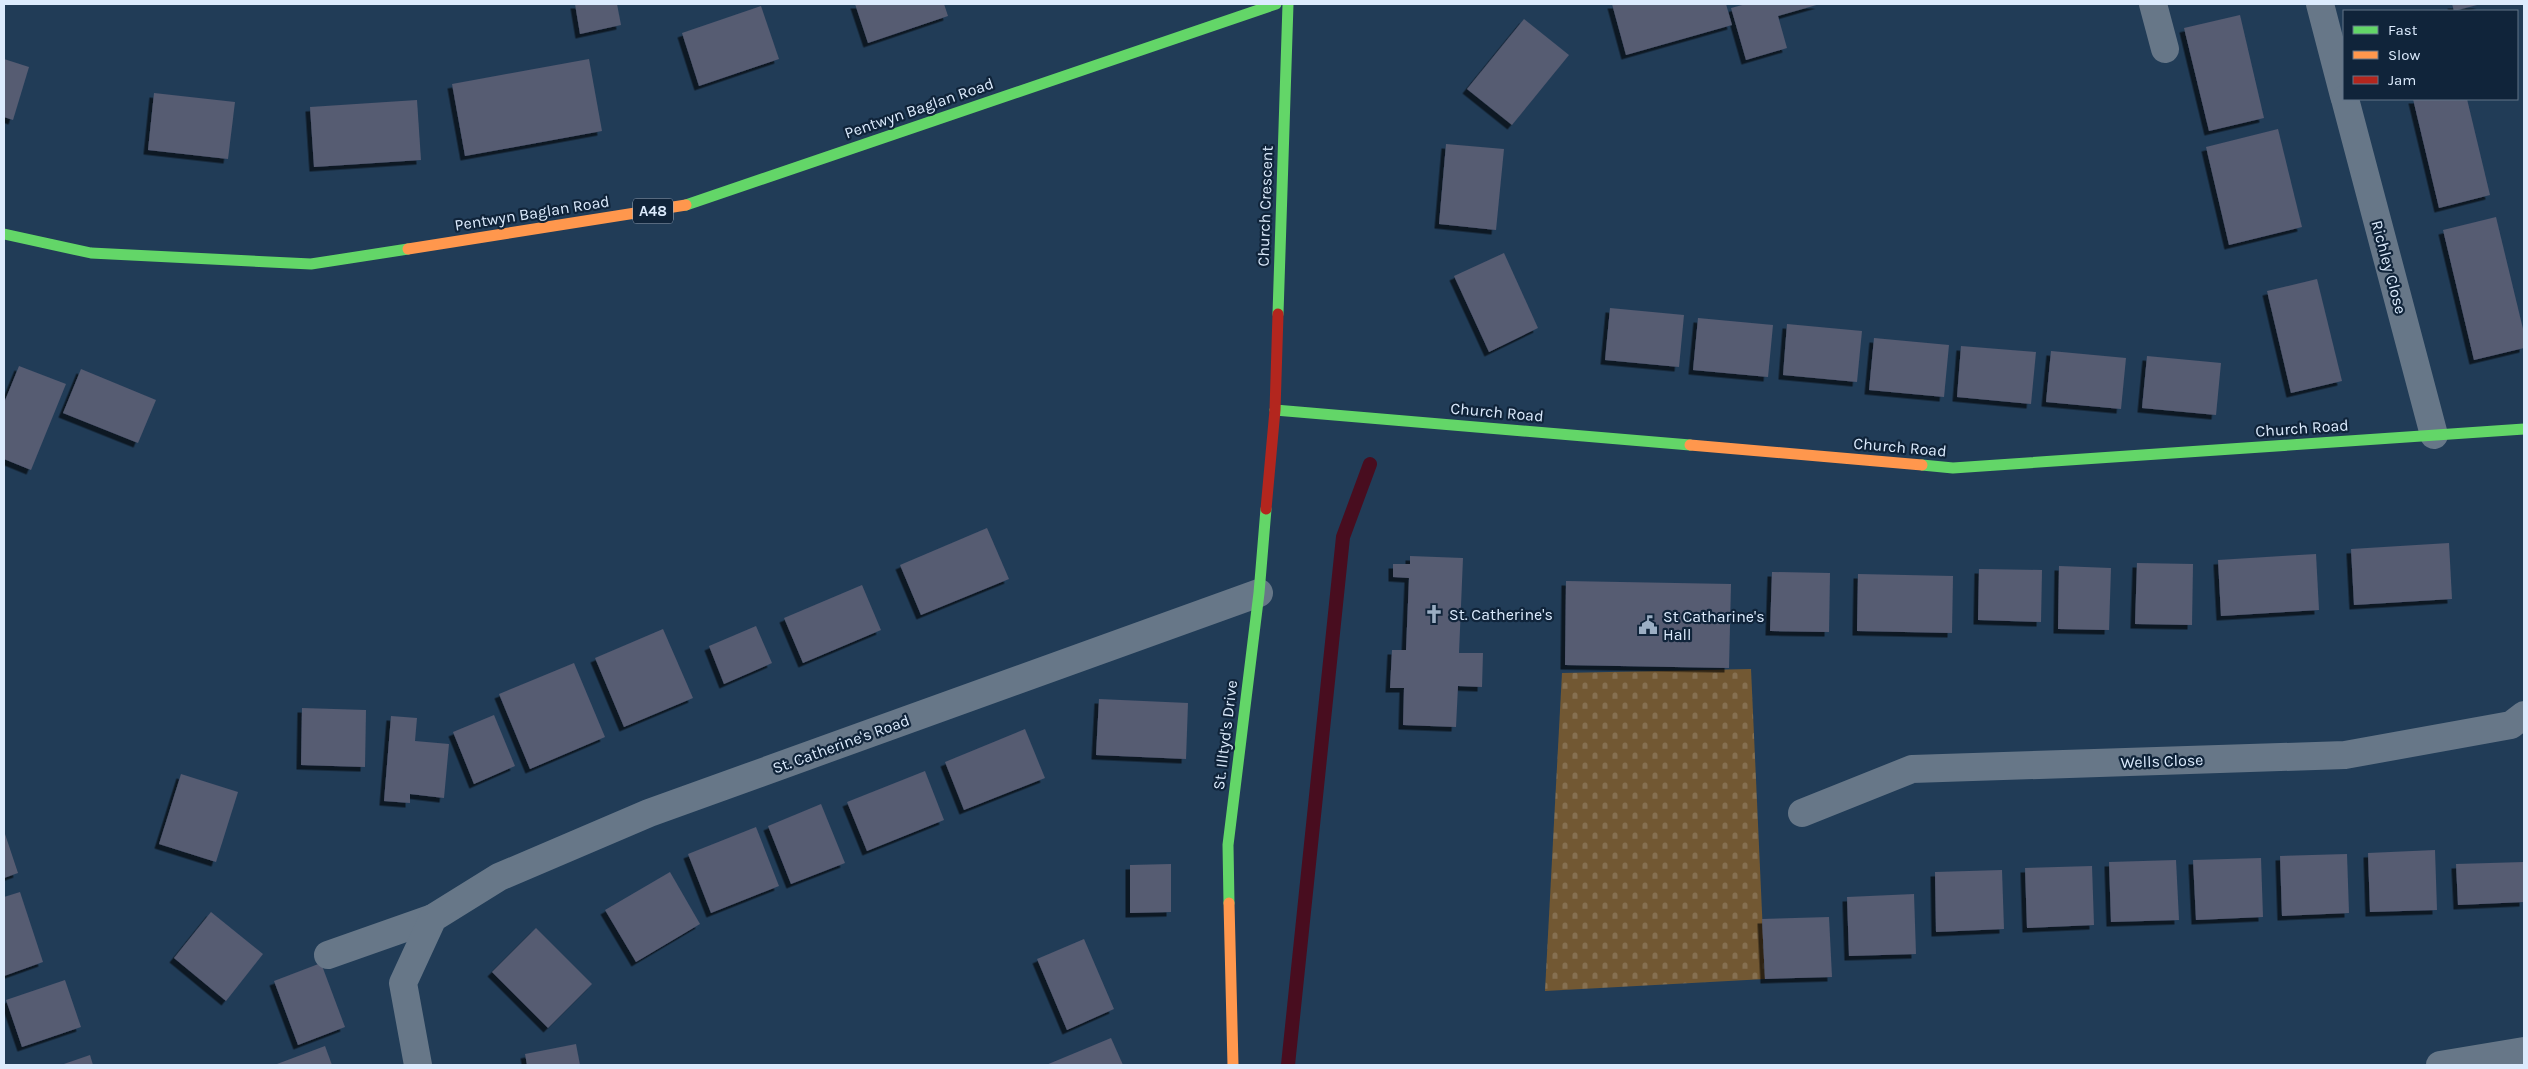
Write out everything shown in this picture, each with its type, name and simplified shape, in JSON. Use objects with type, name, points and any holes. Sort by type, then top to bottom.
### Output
[{"type":"street","name":"Pentwyn Baglan Road","points":[[4,234],[91,253],[312,264],[681,207],[1276,4]]},
{"type":"street","name":"Church Crescent","points":[[1275,410],[1288,4]]},
{"type":"street","points":[[2153,4],[2165,49]]},
{"type":"street","name":"Richley Close","points":[[2320,4],[2343,90]]},
{"type":"street","name":"Richley Close","points":[[2346,100],[2434,435]]},
{"type":"street","name":"Church Road","points":[[1275,410],[1953,468],[2524,429]]},
{"type":"street","name":"St. Illtyd's Drive","points":[[1234,1065],[1228,845],[1259,592],[1275,410]]},
{"type":"street","name":"St. Catherine's Road","points":[[328,955],[433,918],[499,877],[649,813],[1259,592]]},
{"type":"street","name":"Wells Close","points":[[1802,813],[1912,769],[2345,754],[2511,725],[2524,715]]},
{"type":"street","points":[[418,1065],[404,983],[433,918]]},
{"type":"street","points":[[2440,1065],[2524,1051]]},
{"type":"green space","points":[[1751,669],[1765,979],[1545,991],[1562,673]]},
{"type":"building","points":[[575,4],[617,4],[621,25],[580,34]]},
{"type":"building","points":[[855,4],[944,4],[948,16],[868,43]]},
{"type":"building","points":[[1612,4],[1726,4],[1732,25],[1626,55]]},
{"type":"building","points":[[1746,4],[1820,4],[1778,16],[1787,48],[1746,60],[1731,8]]},
{"type":"building","points":[[2452,4],[2481,4],[2458,10],[2454,10]]},
{"type":"building","points":[[761,6],[779,59],[699,86],[682,33]]},
{"type":"building","points":[[2240,15],[2264,118],[2209,131],[2184,28]]},
{"type":"building","points":[[1524,19],[1569,55],[1512,125],[1467,89]]},
{"type":"building","points":[[4,59],[29,67],[13,120],[4,117]]},
{"type":"building","points":[[589,59],[602,131],[465,156],[452,84]]},
{"type":"building","points":[[154,93],[235,102],[228,159],[148,150]]},
{"type":"building","points":[[417,100],[421,160],[314,167],[310,107]]},
{"type":"building","points":[[2413,100],[2467,100],[2490,195],[2439,208]]},
{"type":"building","points":[[2278,129],[2302,227],[2229,245],[2206,147]]},
{"type":"building","points":[[1446,144],[1504,149],[1496,230],[1439,224]]},
{"type":"building","points":[[2496,217],[2524,333],[2524,348],[2474,360],[2443,230]]},
{"type":"building","points":[[1504,253],[1538,328],[1489,352],[1454,276]]},
{"type":"building","points":[[2317,279],[2342,381],[2291,393],[2267,291]]},
{"type":"building","points":[[1610,308],[1684,315],[1679,367],[1605,360]]},
{"type":"building","points":[[1698,318],[1773,325],[1768,377],[1693,370]]},
{"type":"building","points":[[1787,324],[1862,331],[1857,382],[1783,375]]},
{"type":"building","points":[[1874,338],[1949,345],[1944,397],[1869,390]]},
{"type":"building","points":[[1961,346],[2036,352],[2031,404],[1957,397]]},
{"type":"building","points":[[2051,351],[2126,358],[2121,409],[2046,402]]},
{"type":"building","points":[[2147,356],[2221,363],[2216,415],[2142,408]]},
{"type":"building","points":[[19,366],[66,384],[31,470],[4,459],[4,403]]},
{"type":"building","points":[[81,369],[156,400],[138,443],[63,413]]},
{"type":"building","points":[[987,528],[1009,579],[921,615],[900,565]]},
{"type":"building","points":[[2449,543],[2452,599],[2354,605],[2351,549]]},
{"type":"building","points":[[2316,554],[2319,610],[2221,616],[2218,560]]},
{"type":"building","name":"St. Catherine's","points":[[1410,556],[1463,558],[1459,653],[1483,653],[1482,687],[1458,686],[1456,727],[1403,725],[1404,688],[1390,688],[1392,650],[1406,650],[1409,578],[1393,577],[1393,564],[1410,564]]},
{"type":"building","points":[[2137,563],[2193,564],[2192,625],[2135,624]]},
{"type":"building","points":[[2059,566],[2111,568],[2109,630],[2058,629]]},
{"type":"building","points":[[1979,569],[2042,570],[2041,622],[1978,620]]},
{"type":"building","points":[[1772,572],[1830,573],[1829,632],[1770,631]]},
{"type":"building","points":[[1858,574],[1953,576],[1952,633],[1857,631]]},
{"type":"building","name":"St Catharine's Hall","points":[[1566,581],[1731,584],[1729,668],[1565,665]]},
{"type":"building","points":[[862,585],[881,630],[803,663],[784,618]]},
{"type":"building","points":[[756,626],[772,663],[724,684],[709,646]]},
{"type":"building","points":[[663,629],[693,698],[624,727],[595,658]]},
{"type":"building","points":[[574,663],[605,737],[530,769],[499,694]]},
{"type":"building","points":[[1099,699],[1188,703],[1186,759],[1096,755]]},
{"type":"building","points":[[302,708],[366,710],[365,767],[301,765]]},
{"type":"building","points":[[494,715],[515,766],[474,784],[453,732]]},
{"type":"building","points":[[391,716],[417,718],[415,741],[449,744],[444,798],[410,794],[410,803],[384,801]]},
{"type":"building","points":[[1025,729],[1045,778],[964,810],[945,762]]},
{"type":"building","points":[[925,771],[944,820],[867,851],[847,802]]},
{"type":"building","points":[[181,774],[238,792],[216,862],[159,844]]},
{"type":"building","points":[[821,804],[845,863],[791,884],[768,826]]},
{"type":"building","points":[[756,827],[779,886],[711,913],[688,854]]},
{"type":"building","points":[[4,831],[18,873],[4,878]]},
{"type":"building","points":[[2435,850],[2437,910],[2370,912],[2368,853]]},
{"type":"building","points":[[2347,854],[2349,913],[2282,916],[2280,856]]},
{"type":"building","points":[[2261,858],[2263,917],[2196,920],[2193,860]]},
{"type":"building","points":[[2176,860],[2179,920],[2111,922],[2109,862]]},
{"type":"building","points":[[2524,862],[2524,902],[2458,905],[2456,864]]},
{"type":"building","points":[[1171,864],[1171,912],[1130,913],[1130,865]]},
{"type":"building","points":[[2092,866],[2094,925],[2027,928],[2025,868]]},
{"type":"building","points":[[2002,870],[2004,929],[1936,932],[1935,872]]},
{"type":"building","points":[[670,872],[700,924],[636,962],[605,910]]},
{"type":"building","points":[[20,892],[43,962],[4,976],[4,897]]},
{"type":"building","points":[[1914,894],[1916,954],[1849,956],[1847,897]]},
{"type":"building","points":[[211,912],[263,954],[226,1001],[174,958]]},
{"type":"building","points":[[1829,917],[1832,977],[1765,979],[1762,919]]},
{"type":"building","points":[[536,928],[592,984],[548,1028],[492,972]]},
{"type":"building","points":[[1084,939],[1114,1009],[1067,1030],[1037,959]]},
{"type":"building","points":[[321,963],[345,1027],[298,1045],[274,981]]},
{"type":"building","points":[[65,980],[81,1027],[22,1047],[6,1000]]},
{"type":"building","points":[[1111,1038],[1123,1065],[1046,1065]]},
{"type":"building","points":[[576,1044],[580,1065],[527,1065],[525,1054]]},
{"type":"building","points":[[325,1046],[332,1065],[277,1064]]},
{"type":"building","points":[[90,1055],[93,1065],[61,1065]]},
{"type":"waterway","points":[[1288,1065],[1343,537],[1370,464]]},
{"type":"traffic: fast","points":[[686,205],[1276,4]]},
{"type":"traffic: fast","points":[[1278,314],[1288,4]]},
{"type":"traffic: fast","points":[[4,234],[91,253],[311,264],[408,249]]},
{"type":"traffic: fast","points":[[1275,410],[1690,445]]},
{"type":"traffic: fast","points":[[1922,465],[1953,468],[2524,429]]},
{"type":"traffic: fast","points":[[1229,903],[1228,845],[1259,593],[1266,509]]},
{"type":"traffic: slow","points":[[408,249],[686,205]]},
{"type":"traffic: slow","points":[[1690,445],[1922,465]]},
{"type":"traffic: slow","points":[[1229,903],[1233,1065]]},
{"type":"traffic: jam","points":[[1266,509],[1275,410],[1278,314]]},
{"type":"place","name":"St. Catherine's","points":[[1434,614]]},
{"type":"place","name":"St Catharine's Hall","points":[[1648,625]]}]
